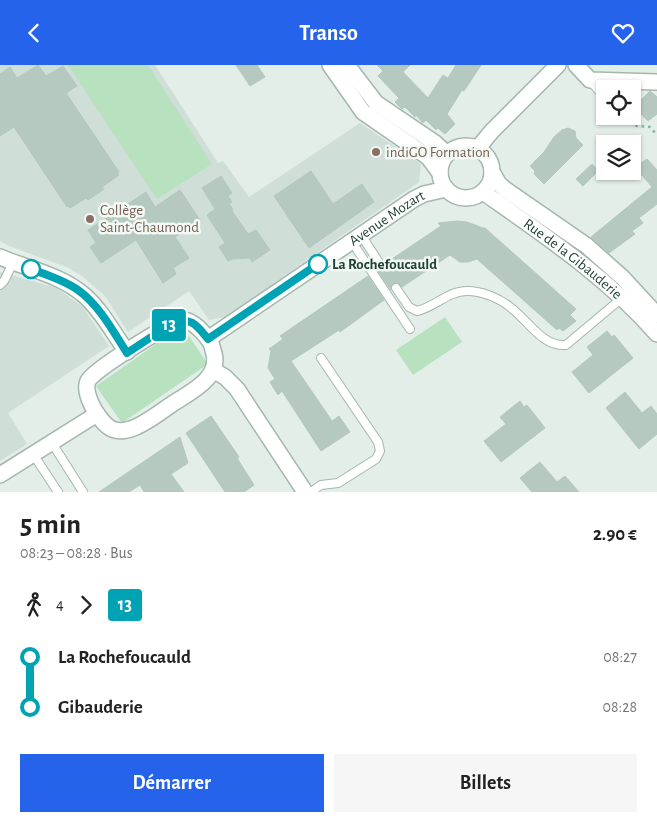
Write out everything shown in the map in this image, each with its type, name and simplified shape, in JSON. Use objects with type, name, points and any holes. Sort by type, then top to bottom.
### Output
[{"type":"street","points":[[330,65],[363,112],[428,157],[440,173]]},
{"type":"street","points":[[347,65],[376,103],[435,143],[447,154]]},
{"type":"street","points":[[477,149],[492,131],[558,65]]},
{"type":"street","points":[[576,65],[594,85],[657,82]]},
{"type":"street","points":[[461,147],[477,149],[488,158],[492,172],[488,186],[476,196],[460,197],[452,194],[446,189],[440,173],[440,166],[447,154],[461,147]]},
{"type":"street","name":"Rue de la Gibauderie","points":[[492,172],[498,184],[587,246],[624,279],[657,315]]},
{"type":"street","name":"Avenue Mozart","points":[[208,339],[414,199],[424,194],[446,189]]},
{"type":"street","name":"Rue de la Gibauderie","points":[[483,191],[550,239],[622,298],[657,334]]},
{"type":"street","points":[[7,260],[66,283],[84,295],[101,314],[127,353]]},
{"type":"street","points":[[182,319],[187,319],[208,339],[216,358],[213,370],[209,378],[194,390],[138,426],[124,431],[112,430],[97,414],[85,390],[88,379],[100,369],[174,322],[182,319]]},
{"type":"street","points":[[213,370],[225,377],[237,389],[305,492]]},
{"type":"street","points":[[0,475],[97,414]]},
{"type":"lane","points":[[357,238],[382,267]]},
{"type":"lane","points":[[357,238],[410,329]]},
{"type":"lane","points":[[0,285],[4,281],[7,260]]},
{"type":"lane","points":[[396,288],[409,307],[417,311],[427,309],[453,293],[468,291],[488,294],[511,307],[544,339],[558,345],[566,345],[622,298]]},
{"type":"lane","points":[[312,492],[321,485],[338,483],[376,459],[380,451],[378,442],[320,358]]},
{"type":"lane","points":[[52,443],[83,492]]},
{"type":"lane","points":[[33,454],[58,492]]},
{"type":"path","points":[[634,125],[636,127],[650,127],[657,135]]},
{"type":"shaded area","name":"Collège Saint-Chaumond","points":[[0,65],[155,65],[218,163],[223,161],[249,197],[360,123],[421,164],[419,182],[225,317],[209,320],[189,291],[128,332],[105,296],[82,276],[69,268],[0,241]]},
{"type":"shaded area","points":[[0,272],[57,288],[83,307],[109,346],[8,413],[27,444],[0,461]]},
{"type":"green space","points":[[68,65],[148,65],[212,164],[157,199]]},
{"type":"green space","points":[[445,317],[462,342],[413,375],[396,350]]},
{"type":"green space","points":[[182,326],[208,364],[122,423],[96,386]]},
{"type":"building","points":[[38,65],[46,76],[63,66],[77,86],[66,93],[119,172],[117,173],[119,175],[102,187],[104,189],[88,200],[86,198],[70,208],[67,207],[14,127],[0,136],[0,74],[10,67],[17,78]]},
{"type":"building","points":[[236,65],[257,65],[265,77],[250,86]]},
{"type":"building","points":[[377,65],[410,65],[403,72],[428,98],[443,75],[448,78],[456,65],[481,65],[447,114],[455,124],[445,134],[438,128],[436,130],[426,120],[423,123],[416,115],[415,117],[405,107],[402,109],[395,102],[399,98],[378,76],[383,71]]},
{"type":"building","points":[[650,91],[657,97],[657,114],[648,121],[641,114],[641,100]]},
{"type":"building","points":[[568,128],[575,131],[576,138],[583,145],[544,184],[534,174],[535,171],[530,166],[544,152],[554,137],[562,130]]},
{"type":"building","points":[[647,159],[657,170],[657,204],[639,218],[643,223],[632,231],[635,234],[609,253],[591,237],[652,187],[641,174],[641,163]]},
{"type":"building","points":[[592,164],[596,169],[596,173],[583,186],[576,179]]},
{"type":"building","points":[[311,171],[333,204],[362,184],[374,202],[309,248],[274,196]]},
{"type":"building","points":[[221,176],[232,193],[228,196],[232,202],[229,203],[232,211],[248,234],[256,230],[270,250],[252,262],[250,258],[228,261],[219,247],[225,243],[207,215],[215,209],[202,188]]},
{"type":"building","points":[[180,190],[200,220],[175,237],[189,258],[173,268],[176,274],[163,283],[136,240],[101,263],[90,247],[96,243],[88,230],[146,192],[155,207]]},
{"type":"building","points":[[458,221],[485,228],[576,309],[570,315],[576,321],[563,331],[559,328],[557,330],[477,259],[460,262],[450,255],[402,287],[398,283],[393,283],[391,290],[378,271],[382,273],[385,271],[388,267],[386,263],[441,226],[438,223]]},
{"type":"building","points":[[368,276],[384,300],[340,332],[339,330],[291,361],[332,421],[339,416],[350,432],[321,451],[282,391],[278,395],[270,382],[275,379],[268,368],[271,351],[269,349],[283,339],[280,336]]},
{"type":"building","points":[[607,331],[612,337],[614,335],[633,358],[589,393],[572,372],[593,355],[587,347]]},
{"type":"building","points":[[625,392],[642,413],[651,406],[657,414],[657,434],[639,449],[606,408]]},
{"type":"building","points":[[520,401],[524,407],[527,405],[545,428],[501,462],[484,441],[506,424],[500,417]]},
{"type":"building","points":[[211,416],[239,457],[237,458],[254,485],[244,492],[225,492],[186,433]]},
{"type":"building","points":[[180,437],[188,463],[171,474],[184,492],[144,492],[140,485],[129,492],[99,492]]},
{"type":"building","points":[[540,462],[557,482],[565,476],[579,492],[532,492],[520,478]]},
{"type":"bus line","name":"13","points":[[31,269],[66,283],[84,295],[101,314],[127,353],[142,341],[182,319],[187,319],[208,339],[318,264]]},
{"type":"place","name":"indiGO Formation","points":[[376,152]]},
{"type":"place","name":"Collège Saint-Chaumond","points":[[90,219]]},
{"type":"place","name":"La Rochefoucauld","points":[[318,264]]}]
